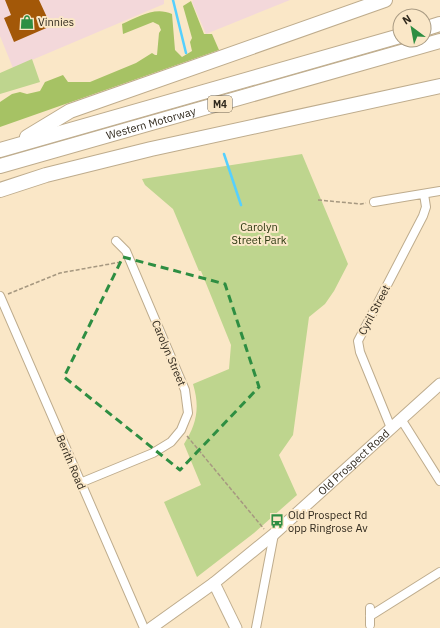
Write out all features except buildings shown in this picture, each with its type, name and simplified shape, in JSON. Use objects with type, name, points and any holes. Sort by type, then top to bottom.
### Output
[{"type":"highway","points":[[5,148],[70,112],[385,0]]},
{"type":"highway","name":"Western Motorway","points":[[5,148],[392,38]]},
{"type":"highway","name":"Western Motorway","points":[[0,166],[440,41]]},
{"type":"highway","points":[[1,190],[46,175],[151,149],[440,86]]},
{"type":"highway","points":[[1,190],[82,175],[214,142],[440,94]]},
{"type":"main road","name":"Old Prospect Road","points":[[151,628],[214,583],[274,534],[440,384]]},
{"type":"main road","points":[[214,583],[236,628]]},
{"type":"street","points":[[374,202],[440,191]]},
{"type":"street","name":"Cyril Street","points":[[391,428],[357,344],[359,336],[423,216],[426,207],[424,194]]},
{"type":"street","name":"Carolyn Street","points":[[80,483],[153,453],[171,442],[181,430],[188,413],[185,390],[126,251],[116,241]]},
{"type":"street","name":"Berith Road","points":[[0,296],[144,628]]},
{"type":"street","points":[[401,419],[440,481]]},
{"type":"street","points":[[256,628],[274,534]]},
{"type":"street","points":[[370,625],[370,612],[440,572]]},
{"type":"path","points":[[318,200],[361,204],[374,202]]},
{"type":"path","points":[[0,296],[60,273],[130,260]]},
{"type":"path","points":[[181,430],[263,528],[274,534]]},
{"type":"highlighted area","points":[[123,257],[225,284],[259,387],[180,470],[64,377]]},
{"type":"shaded area","points":[[0,0],[164,0],[164,4],[13,68],[0,36]]},
{"type":"shaded area","points":[[193,0],[290,0],[206,34],[192,2]]},
{"type":"green space","points":[[191,1],[204,34],[212,34],[219,50],[0,127],[0,102],[12,94],[20,92],[27,94],[40,91],[45,82],[63,75],[68,82],[90,82],[136,63],[152,53],[157,55],[159,33],[161,30],[159,25],[153,22],[123,34],[122,24],[147,13],[159,11],[172,14],[175,50],[182,57],[192,51],[190,42],[192,38],[183,6]]},
{"type":"green space","points":[[32,59],[40,82],[0,94],[0,73]]},
{"type":"green space","name":"Carolyn Street Park","points":[[302,154],[348,264],[334,291],[325,304],[309,317],[293,435],[279,455],[297,495],[254,533],[197,577],[164,502],[201,485],[184,444],[192,429],[196,415],[197,408],[193,384],[229,369],[231,345],[201,271],[199,271],[173,209],[145,185],[142,179]]},
{"type":"waterway","points":[[173,0],[186,53]]},
{"type":"waterway","points":[[224,154],[241,205]]},
{"type":"place","name":"Vinnies","points":[[27,22]]},
{"type":"place","name":"Old Prospect Rd opp Ringrose Av","points":[[277,521]]}]
